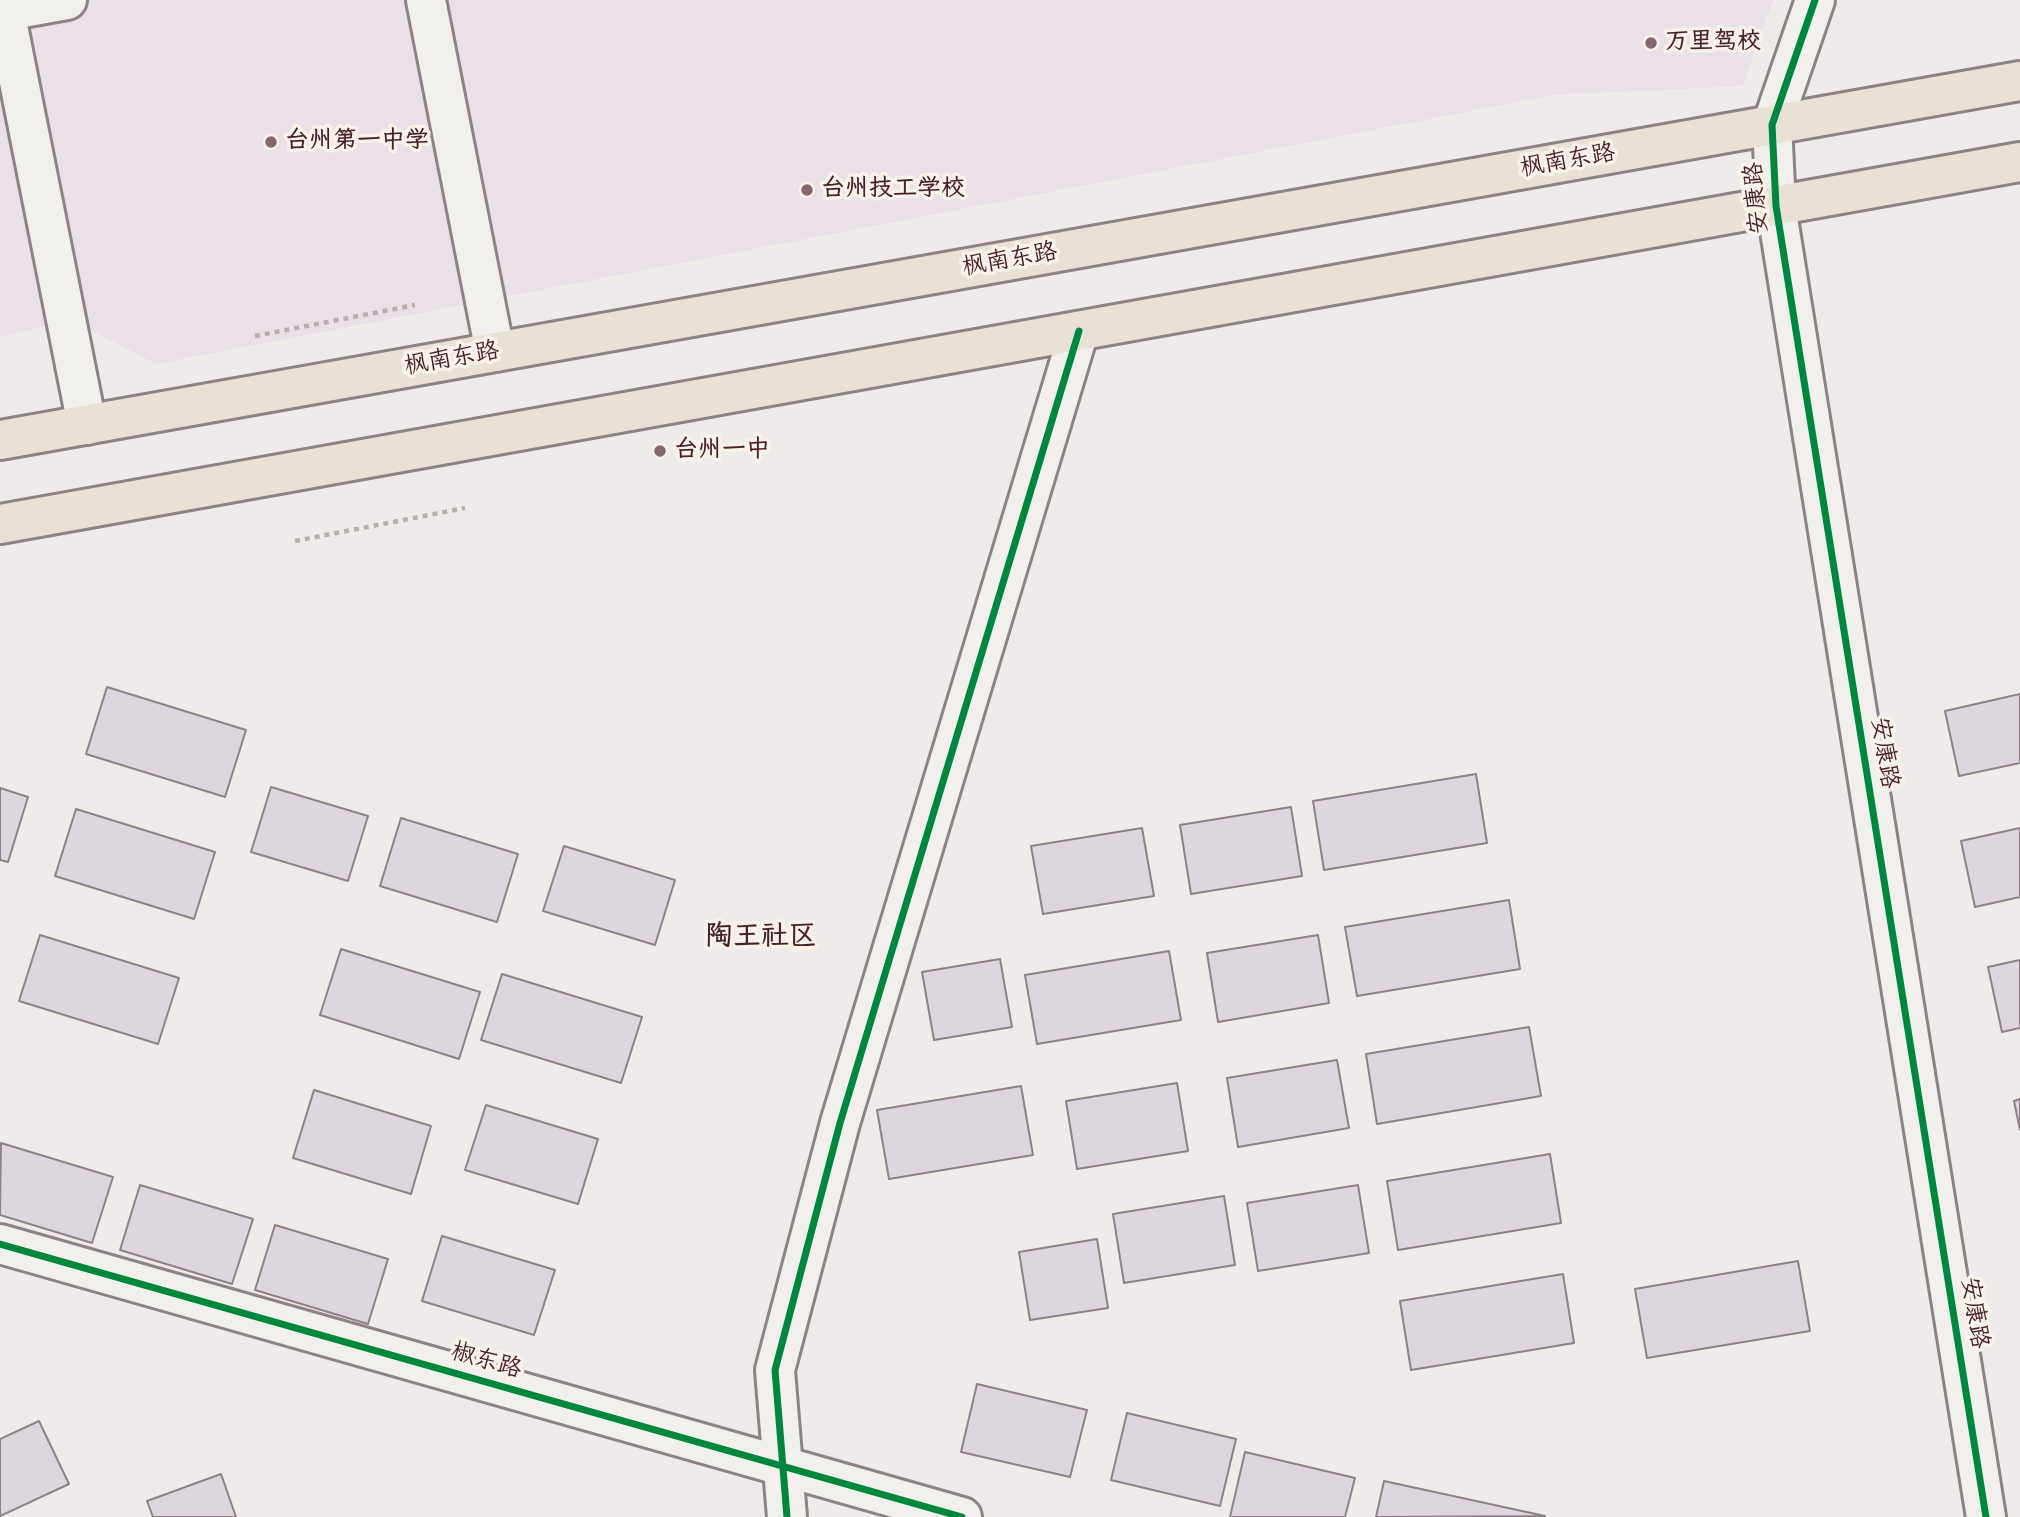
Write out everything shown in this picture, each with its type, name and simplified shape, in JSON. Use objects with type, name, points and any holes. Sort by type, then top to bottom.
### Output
[{"type":"main road","name":"枫南东路","points":[[0,440],[2020,81]]},
{"type":"main road","points":[[0,524],[2020,162]]},
{"type":"street","points":[[67,0],[3,11],[86,425]]},
{"type":"street","points":[[426,0],[495,352]]},
{"type":"street","name":"安康路","points":[[1815,0],[1772,125],[1776,206],[1986,1517]]},
{"type":"street","points":[[787,1517],[775,1370],[840,1123],[1079,331]]},
{"type":"street","name":"椒东路","points":[[0,1244],[962,1517]]},
{"type":"path","points":[[254,336],[415,305]]},
{"type":"path","points":[[295,541],[465,508]]},
{"type":"shaded area","points":[[0,0],[1773,0],[1743,86],[1554,95],[156,364],[71,320],[0,337]]},
{"type":"building","points":[[107,687],[246,730],[225,797],[86,754]]},
{"type":"building","points":[[2020,694],[2020,763],[1959,776],[1945,711]]},
{"type":"building","points":[[1476,774],[1487,843],[1324,870],[1313,801]]},
{"type":"building","points":[[271,787],[368,816],[348,881],[251,852]]},
{"type":"building","points":[[0,788],[28,797],[8,862],[0,860]]},
{"type":"building","points":[[1291,807],[1302,876],[1191,894],[1180,825]]},
{"type":"building","points":[[76,809],[215,852],[194,919],[55,876]]},
{"type":"building","points":[[401,818],[518,854],[497,922],[380,886]]},
{"type":"building","points":[[1142,828],[1154,896],[1043,914],[1031,846]]},
{"type":"building","points":[[2020,828],[2020,897],[1975,907],[1961,841]]},
{"type":"building","points":[[564,846],[675,880],[655,945],[543,911]]},
{"type":"building","points":[[1509,900],[1520,969],[1357,996],[1345,927]]},
{"type":"building","points":[[40,935],[179,978],[158,1044],[19,1001]]},
{"type":"building","points":[[1318,935],[1329,1003],[1218,1022],[1207,953]]},
{"type":"building","points":[[341,949],[480,992],[459,1059],[320,1015]]},
{"type":"building","points":[[1169,951],[1181,1020],[1037,1044],[1025,975]]},
{"type":"building","points":[[1000,959],[1012,1027],[934,1040],[922,972]]},
{"type":"building","points":[[2020,960],[2020,1028],[2002,1032],[1988,967]]},
{"type":"building","points":[[502,974],[642,1017],[621,1083],[481,1040]]},
{"type":"building","points":[[1529,1027],[1541,1096],[1377,1124],[1366,1054]]},
{"type":"building","points":[[1337,1060],[1349,1128],[1238,1147],[1227,1078]]},
{"type":"building","points":[[1177,1083],[1188,1151],[1077,1169],[1066,1101]]},
{"type":"building","points":[[1021,1086],[1033,1155],[889,1179],[877,1110]]},
{"type":"building","points":[[314,1090],[431,1126],[411,1194],[293,1158]]},
{"type":"building","points":[[2020,1099],[2020,1130],[2014,1101]]},
{"type":"building","points":[[486,1105],[598,1139],[578,1204],[465,1170]]},
{"type":"building","points":[[1,1143],[113,1177],[92,1243],[0,1215]]},
{"type":"building","points":[[1550,1154],[1561,1223],[1398,1250],[1387,1181]]},
{"type":"building","points":[[140,1185],[253,1219],[232,1284],[120,1250]]},
{"type":"building","points":[[1358,1185],[1369,1253],[1258,1271],[1247,1203]]},
{"type":"building","points":[[1224,1196],[1235,1265],[1124,1283],[1113,1214]]},
{"type":"building","points":[[275,1225],[388,1259],[368,1324],[255,1290]]},
{"type":"building","points":[[442,1236],[555,1270],[534,1335],[422,1301]]},
{"type":"building","points":[[1097,1239],[1108,1308],[1030,1320],[1019,1252]]},
{"type":"building","points":[[1798,1261],[1810,1331],[1647,1358],[1635,1289]]},
{"type":"building","points":[[1563,1274],[1574,1343],[1411,1370],[1400,1301]]},
{"type":"building","points":[[977,1384],[1087,1410],[1070,1477],[961,1452]]},
{"type":"building","points":[[1127,1413],[1236,1439],[1220,1506],[1111,1480]]},
{"type":"building","points":[[39,1421],[69,1484],[0,1516],[0,1439]]},
{"type":"building","points":[[1245,1452],[1355,1478],[1345,1517],[1230,1517]]},
{"type":"building","points":[[221,1474],[236,1517],[153,1517],[147,1501]]},
{"type":"building","points":[[1384,1481],[1545,1516],[1376,1517]]},
{"type":"cycle path","points":[[1815,0],[1772,125],[1776,206],[1986,1517]]},
{"type":"cycle path","points":[[787,1517],[775,1370],[840,1123],[1079,331]]},
{"type":"cycle path","points":[[0,1244],[962,1517]]},
{"type":"place","name":"万里驾校","points":[[1651,43]]},
{"type":"place","name":"台州第一中学","points":[[271,142]]},
{"type":"place","name":"台州技工学校","points":[[807,190]]},
{"type":"place","name":"台州一中","points":[[660,451]]},
{"type":"district","name":"陶王社区","points":[[761,938]]}]
